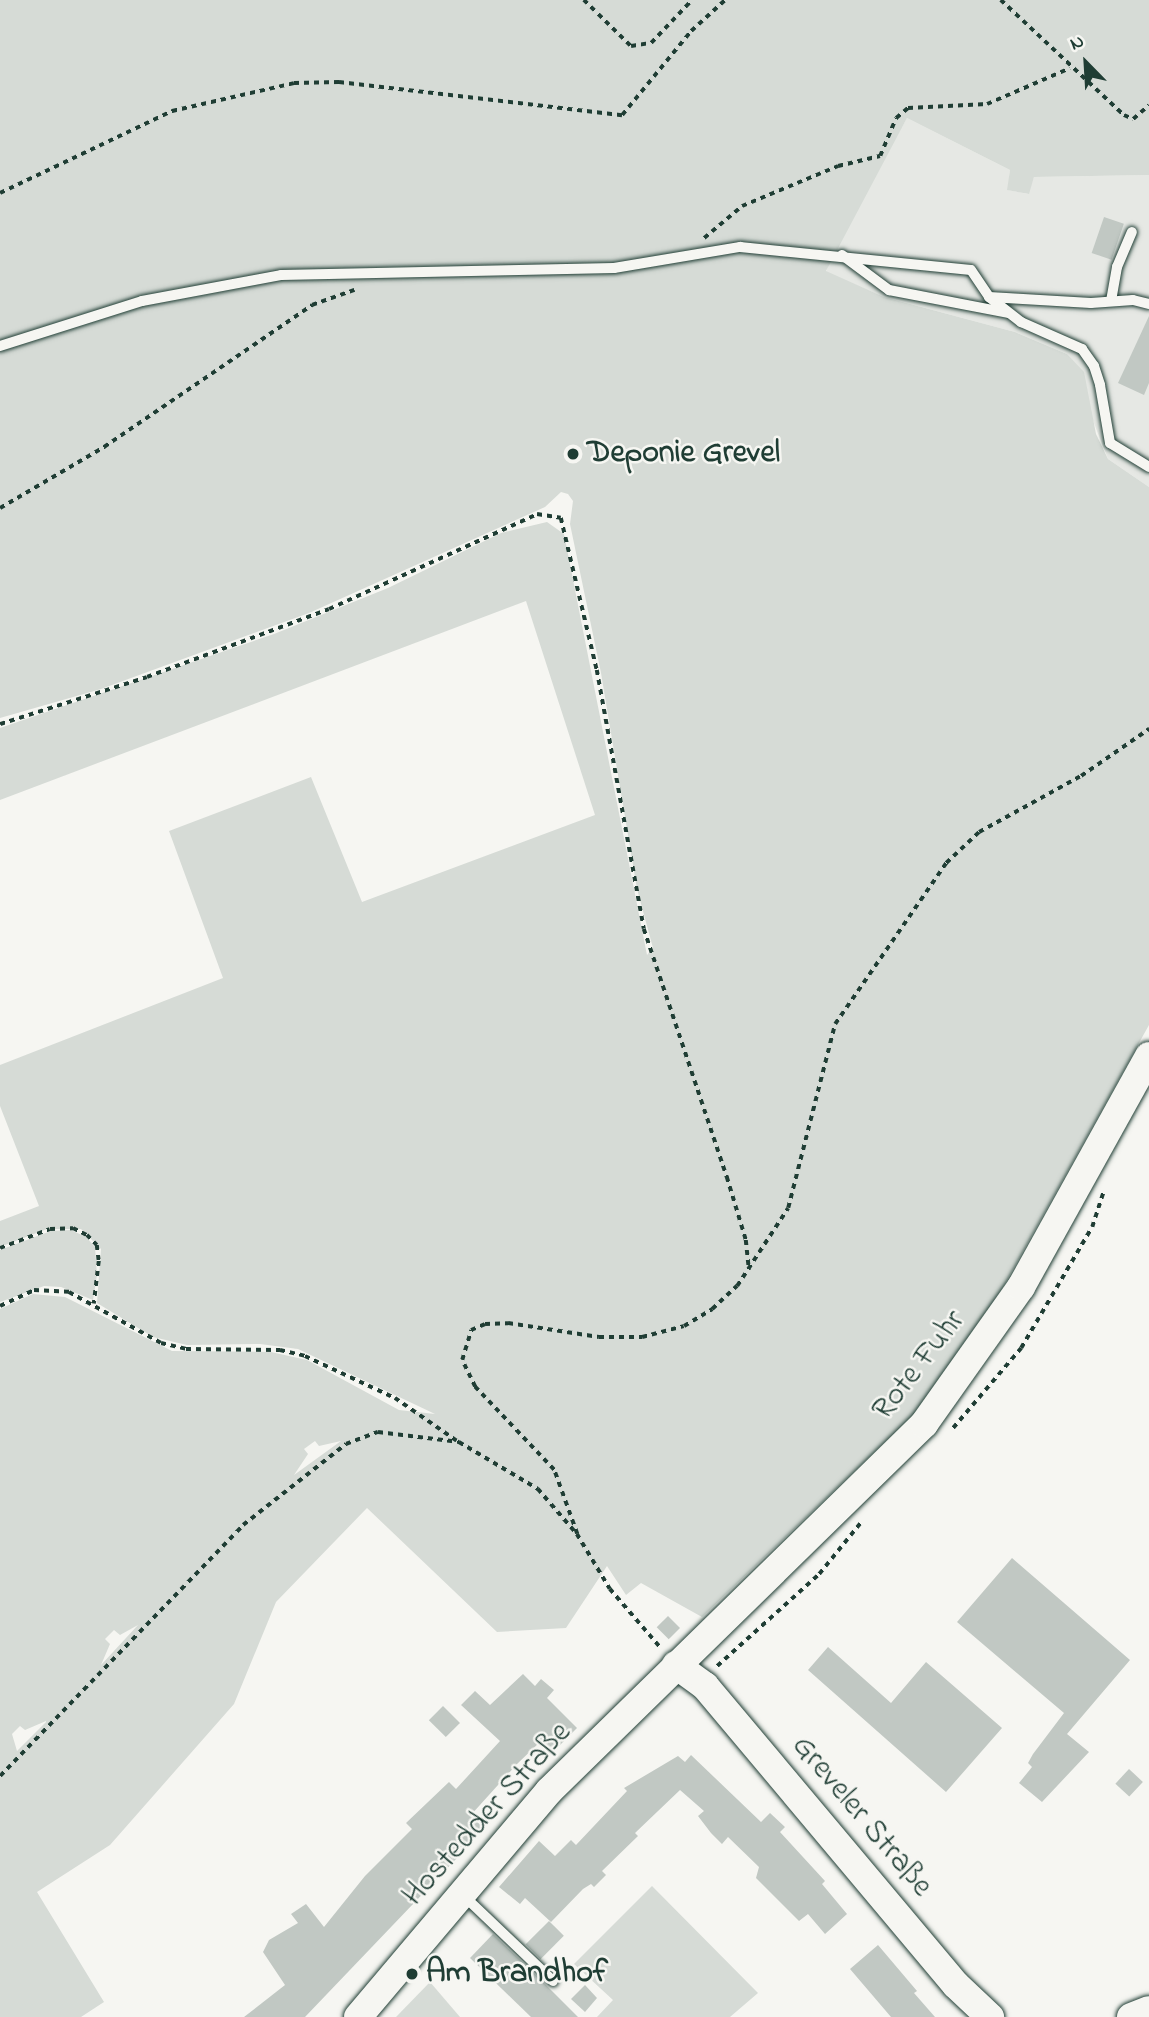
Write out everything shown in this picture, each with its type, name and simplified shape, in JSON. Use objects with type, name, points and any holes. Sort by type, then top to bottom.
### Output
[{"type":"main road","name":"Rote Fuhr","points":[[676,1665],[908,1440],[953,1389],[1021,1287],[1149,1056]]},
{"type":"main road","name":"Hostedder Straße","points":[[358,2017],[549,1791],[676,1665]]},
{"type":"main road","name":"Greveler Straße","points":[[676,1665],[714,1697],[956,1985],[990,2017]]},
{"type":"main road","points":[[1131,2017],[1149,2010]]},
{"type":"lane","points":[[1111,301],[1117,267],[1132,232]]},
{"type":"lane","points":[[0,346],[72,321],[202,287],[281,275],[614,268],[740,247],[776,247],[829,258],[842,255],[971,270],[989,296],[1010,313],[1082,349],[1100,385],[1110,443],[1149,467]]},
{"type":"lane","points":[[842,255],[890,290],[1010,313]]},
{"type":"lane","points":[[989,296],[1149,304]]},
{"type":"lane","points":[[462,1894],[553,1981]]},
{"type":"path","points":[[584,0],[631,47],[651,43],[692,0]]},
{"type":"path","points":[[0,193],[172,111],[294,83],[339,82],[622,116],[691,31],[725,0]]},
{"type":"path","points":[[1001,0],[1070,68],[1133,119],[1149,105]]},
{"type":"path","points":[[703,238],[741,206],[838,166],[880,156],[896,118],[908,108],[987,104],[1070,68]]},
{"type":"path","points":[[0,508],[104,447],[312,305],[387,279],[389,271]]},
{"type":"path","points":[[0,725],[330,609],[537,514],[553,513],[561,519],[597,670],[643,929],[746,1240],[749,1270]]},
{"type":"path","points":[[577,1534],[554,1470],[475,1387],[462,1360],[471,1331],[485,1324],[508,1323],[599,1337],[642,1337],[684,1326],[712,1309],[749,1270],[788,1208],[835,1024],[946,863],[979,832],[1082,776],[1149,729]]},
{"type":"path","points":[[0,1248],[50,1229],[73,1228],[87,1235],[97,1245],[99,1261],[94,1305]]},
{"type":"path","points":[[0,1306],[34,1290],[69,1292],[161,1343],[186,1349],[280,1350],[305,1356],[395,1398],[459,1442],[538,1489],[577,1534],[610,1589],[676,1665]]},
{"type":"path","points":[[0,1776],[243,1525],[346,1444],[378,1432],[459,1442]]},
{"type":"shaded area","points":[[0,0],[1149,0],[1149,175],[1034,177],[1029,194],[1007,190],[1010,170],[907,118],[826,271],[884,297],[1015,332],[1067,354],[1084,372],[1096,434],[1108,459],[1149,487],[1149,1025],[983,1323],[916,1412],[702,1617],[641,1583],[626,1595],[607,1566],[566,1628],[497,1632],[367,1508],[276,1602],[234,1704],[110,1845],[37,1892],[104,2002],[81,2017],[0,2017],[0,1309],[33,1294],[65,1297],[172,1351],[271,1352],[307,1360],[399,1410],[435,1414],[298,1349],[260,1344],[187,1345],[153,1337],[97,1303],[101,1249],[81,1229],[47,1229],[0,1247],[0,1221],[39,1206],[0,1106],[0,1065],[223,978],[169,831],[311,777],[362,902],[595,815],[526,601],[0,800],[0,728],[274,634],[388,588],[501,533],[547,522],[564,534],[647,955],[653,948],[637,889],[601,673],[570,524],[573,501],[568,494],[561,492],[545,507],[309,613],[101,689],[0,718]],"holes":[[[315,1441],[319,1446],[341,1441],[294,1475],[308,1454],[304,1449]],[[138,1625],[101,1665],[110,1644],[105,1639],[114,1630],[120,1635]],[[46,1721],[17,1751],[12,1734],[20,1726],[25,1730]]]},
{"type":"shaded area","points":[[907,118],[1010,170],[1008,190],[1028,194],[1034,177],[1149,175],[1149,487],[1108,459],[1067,354],[1015,332],[884,297],[826,272],[836,244]]},
{"type":"shaded area","points":[[71,1230],[86,1237],[95,1247],[97,1275],[93,1300],[61,1287],[44,1286],[0,1302],[0,1250],[51,1231]]},
{"type":"shaded area","points":[[652,1886],[758,1993],[730,2017],[597,2017],[613,2000],[574,1964]]},
{"type":"shaded area","points":[[430,1982],[460,2017],[396,2017]]},
{"type":"building","points":[[1104,217],[1124,224],[1111,260],[1092,253]]},
{"type":"building","points":[[1149,316],[1149,383],[1144,395],[1118,383]]},
{"type":"building","points":[[1012,1558],[1130,1660],[1067,1734],[1089,1752],[1042,1802],[1019,1783],[1032,1767],[1028,1763],[1033,1754],[1064,1713],[957,1622]]},
{"type":"building","points":[[668,1616],[680,1628],[669,1639],[657,1627]]},
{"type":"building","points":[[828,1647],[891,1703],[926,1662],[1002,1728],[946,1792],[808,1670]]},
{"type":"building","points":[[523,1674],[535,1686],[541,1679],[554,1690],[547,1698],[577,1728],[552,1753],[541,1741],[517,1764],[470,1816],[483,1827],[457,1858],[305,2017],[244,2017],[285,1985],[263,1952],[269,1940],[298,1923],[291,1914],[306,1904],[324,1927],[365,1876],[412,1829],[406,1823],[449,1782],[456,1789],[500,1741],[461,1705],[475,1691],[490,1705]]},
{"type":"building","points":[[443,1706],[460,1723],[446,1737],[429,1720]]},
{"type":"building","points":[[691,1755],[761,1822],[770,1813],[785,1827],[780,1832],[825,1881],[822,1884],[847,1914],[825,1934],[808,1914],[799,1921],[756,1878],[759,1867],[728,1837],[722,1844],[698,1816],[704,1811],[680,1790],[635,1833],[638,1836],[602,1871],[606,1875],[594,1887],[591,1884],[583,1889],[551,1922],[525,1898],[520,1904],[499,1887],[539,1841],[555,1856],[571,1840],[576,1845],[627,1791],[624,1788],[678,1756],[685,1762]]},
{"type":"building","points":[[1129,1769],[1143,1782],[1129,1797],[1115,1784]]},
{"type":"building","points":[[549,1921],[564,1936],[541,1959],[526,1944]]},
{"type":"building","points":[[493,1934],[578,2017],[531,2017],[470,1958]]},
{"type":"building","points":[[878,1945],[935,2017],[891,2017],[850,1969]]},
{"type":"building","points":[[585,1985],[597,1998],[585,2012],[571,1999]]},
{"type":"place","name":"Deponie Grevel","points":[[573,454]]},
{"type":"place","name":"Am Brandhof","points":[[412,1974]]}]
